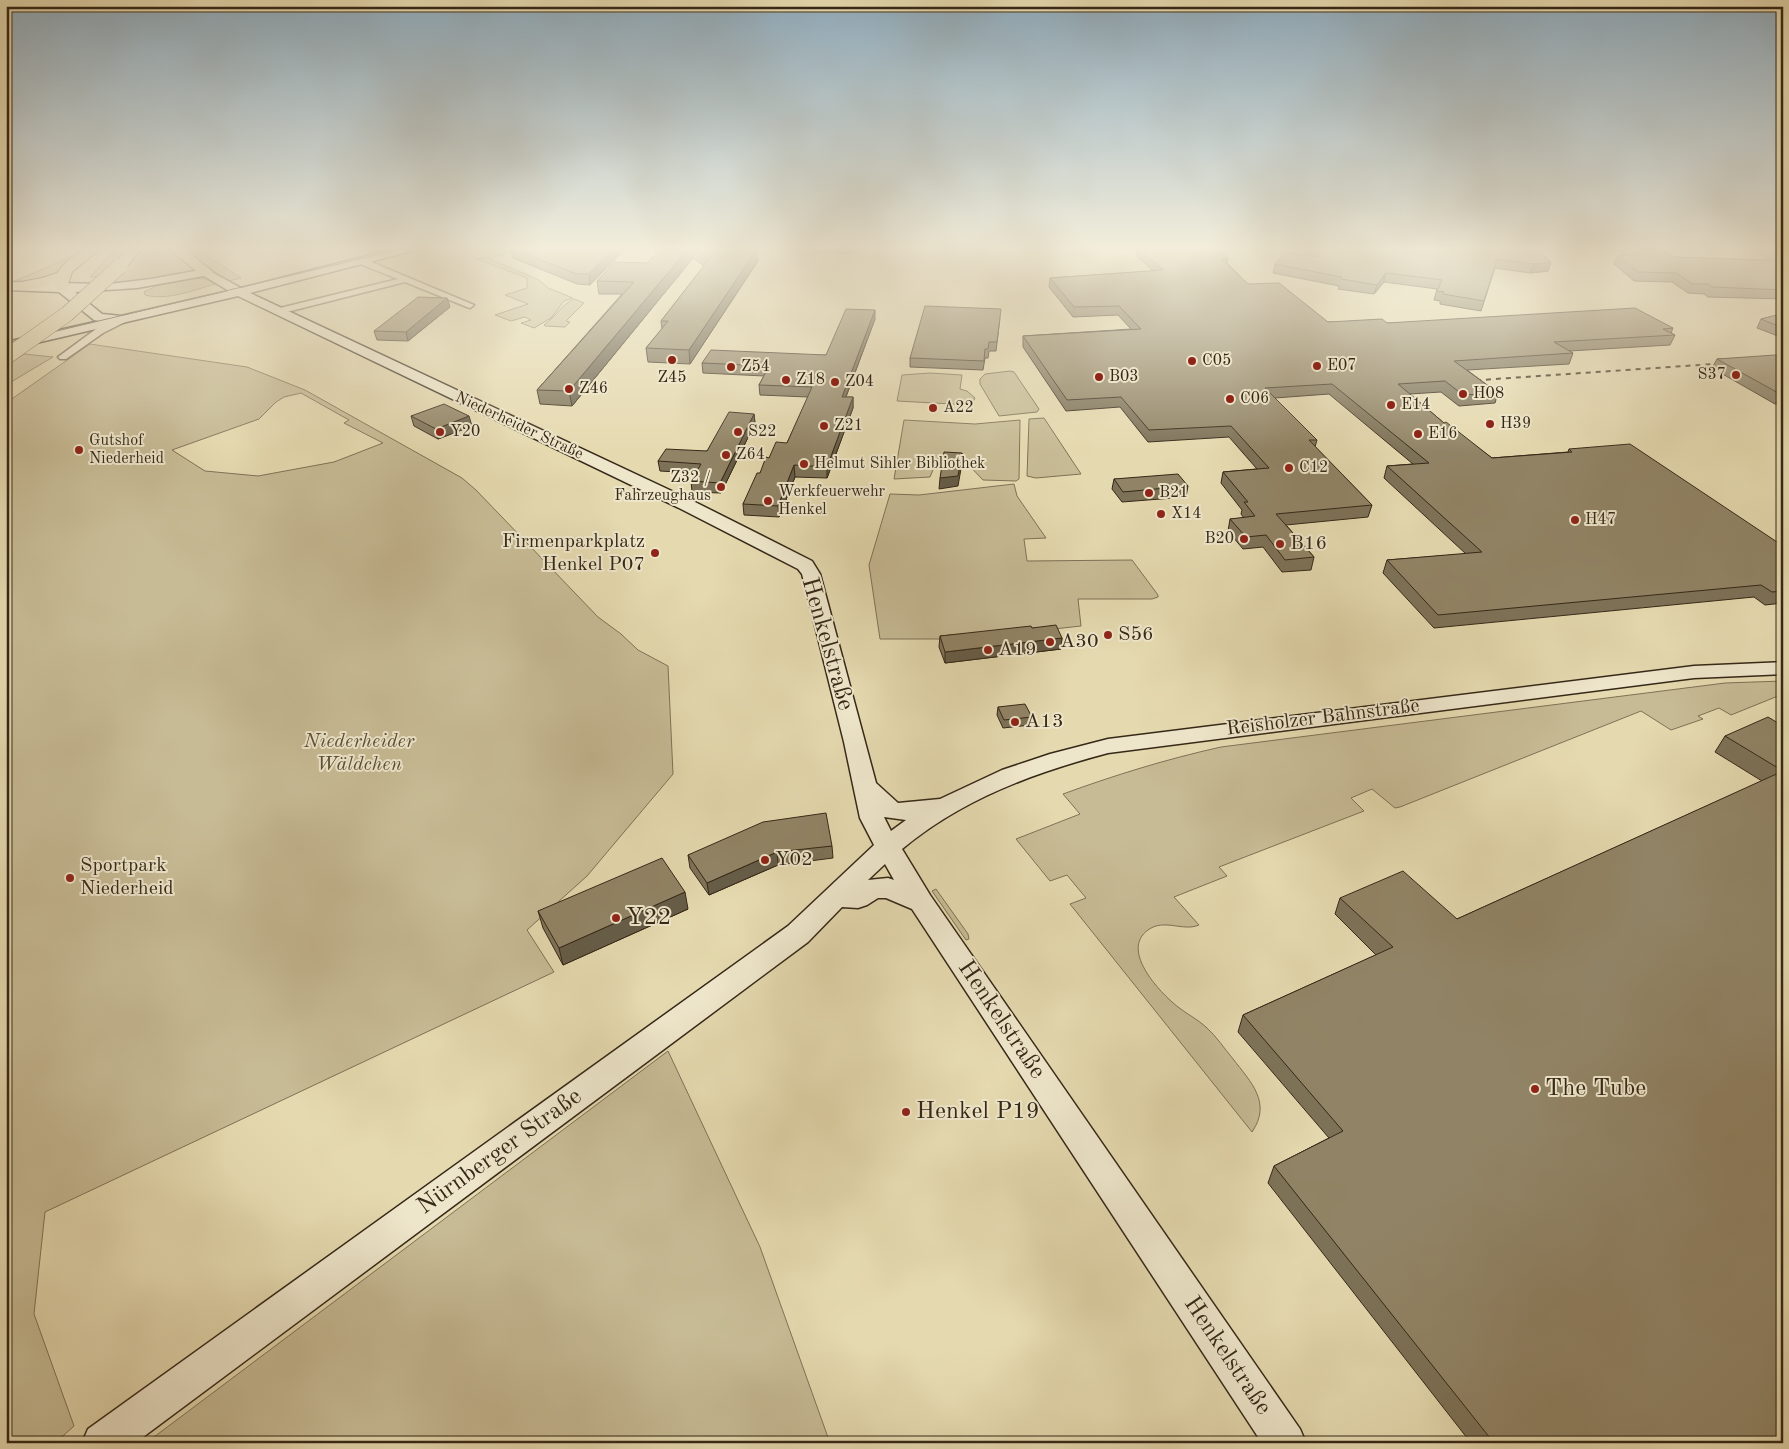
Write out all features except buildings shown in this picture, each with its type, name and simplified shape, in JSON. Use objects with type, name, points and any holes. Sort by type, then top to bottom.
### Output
[{"type":"highway","points":[[6,338],[38,317]]},
{"type":"highway","points":[[6,358],[63,317]]},
{"type":"main road","points":[[6,338],[87,317]]},
{"type":"main road","points":[[6,346],[88,317]]},
{"type":"main road","points":[[106,317],[124,319],[133,317]]},
{"type":"main road","name":"Niederheider Straße","points":[[291,317],[798,560]]},
{"type":"main road","name":"Henkelstraße","points":[[798,560],[811,574],[875,826],[921,902],[1286,1443]]},
{"type":"main road","name":"Reisholzer Bahnstraße","points":[[888,848],[918,823],[945,806],[1003,778],[1029,768],[1108,746],[1685,673],[1728,669],[1783,668]]},
{"type":"main road","points":[[865,786],[873,792],[882,805],[892,810],[910,812],[924,807],[945,806]]},
{"type":"main road","name":"Nürnberger Straße","points":[[102,1443],[798,934],[888,848]]},
{"type":"main road","points":[[837,897],[858,898],[872,889],[888,888],[921,902]]},
{"type":"street","points":[[84,340],[92,317]]},
{"type":"street","points":[[63,357],[104,327],[124,319]]},
{"type":"green space","points":[[499,317],[552,317],[534,328],[521,323],[531,320],[525,317],[511,321]]},
{"type":"green space","points":[[570,317],[566,321],[570,322],[565,327],[544,325],[552,318]]},
{"type":"green space","name":"Niederheider Wäldchen","points":[[90,344],[247,367],[305,390],[462,478],[476,490],[598,617],[621,634],[638,650],[668,666],[673,774],[587,876],[527,930],[554,972],[45,1212],[34,1314],[74,1426],[55,1443],[6,1443],[6,403]],"holes":[[[301,393],[349,420],[344,423],[383,443],[334,462],[258,476],[205,471],[172,450],[259,419],[276,402],[284,397]]]},
{"type":"green space","points":[[24,354],[53,357],[6,385],[6,366]]},
{"type":"green space","points":[[1014,372],[1039,409],[1037,412],[999,416],[980,384],[980,379],[985,374]]},
{"type":"green space","points":[[930,373],[962,375],[960,389],[967,391],[975,398],[971,405],[897,401],[902,375]]},
{"type":"green space","points":[[1044,418],[1081,474],[1036,478],[1027,476],[1029,419]]},
{"type":"green space","points":[[904,420],[975,424],[1020,420],[1019,479],[1016,481],[983,480],[963,459],[938,458],[930,477],[894,479]]},
{"type":"green space","points":[[1014,484],[1017,496],[1046,538],[1024,539],[1027,561],[1132,560],[1158,597],[1152,599],[1078,599],[1081,626],[945,641],[943,639],[880,639],[869,565],[890,494],[919,495]]},
{"type":"green space","points":[[1783,681],[1783,694],[1731,715],[1719,708],[1698,716],[1703,719],[1671,730],[1641,711],[1400,807],[1395,808],[1372,789],[1351,798],[1364,811],[1219,867],[1227,876],[1174,897],[1199,925],[1187,927],[1160,925],[1148,930],[1140,938],[1138,948],[1140,959],[1145,970],[1161,991],[1217,1038],[1252,1085],[1260,1102],[1260,1112],[1252,1132],[1070,904],[1086,898],[1067,875],[1050,881],[1016,839],[1080,814],[1063,794],[1141,768],[1221,747],[1725,683]]},
{"type":"green space","points":[[936,889],[968,934],[969,939],[966,940],[932,891]]},
{"type":"green space","points":[[668,1051],[760,1247],[830,1443],[146,1443]]},
{"type":"tram line","points":[[6,343],[117,317]]},
{"type":"railway","points":[[1466,381],[1728,363]]},
{"type":"place","name":"Z45","points":[[672,360]]},
{"type":"place","name":"C05","points":[[1192,361]]},
{"type":"place","name":"E07","points":[[1317,366]]},
{"type":"place","name":"Z54","points":[[731,367]]},
{"type":"place","name":"S37","points":[[1736,375]]},
{"type":"place","name":"B03","points":[[1099,377]]},
{"type":"place","name":"Z18","points":[[786,380]]},
{"type":"place","name":"Z04","points":[[835,382]]},
{"type":"place","name":"Z46","points":[[569,389]]},
{"type":"place","name":"H08","points":[[1463,394]]},
{"type":"place","name":"C06","points":[[1230,399]]},
{"type":"place","name":"E14","points":[[1391,405]]},
{"type":"place","name":"A22","points":[[933,408]]},
{"type":"place","name":"H39","points":[[1490,424]]},
{"type":"place","name":"Z21","points":[[824,426]]},
{"type":"place","name":"Y20","points":[[440,432]]},
{"type":"place","name":"S22","points":[[738,432]]},
{"type":"place","name":"E16","points":[[1418,434]]},
{"type":"place","name":"Gutshof Niederheid","points":[[79,450]]},
{"type":"place","name":"Z64","points":[[726,455]]},
{"type":"place","name":"Helmut Sihler Bibliothek","points":[[804,464]]},
{"type":"place","name":"C12","points":[[1289,468]]},
{"type":"place","name":"Z32 / Fahrzeughaus","points":[[721,487]]},
{"type":"place","name":"B21","points":[[1149,493]]},
{"type":"place","name":"Werkfeuerwehr Henkel","points":[[768,501]]},
{"type":"place","name":"X14","points":[[1161,514]]},
{"type":"place","name":"H47","points":[[1575,520]]},
{"type":"place","name":"B20","points":[[1244,539]]},
{"type":"place","name":"B16","points":[[1280,544]]},
{"type":"place","name":"Firmenparkplatz Henkel P07","points":[[655,553]]},
{"type":"place","name":"S56","points":[[1108,635]]},
{"type":"place","name":"A30","points":[[1050,642]]},
{"type":"place","name":"A19","points":[[988,650]]},
{"type":"place","name":"A13","points":[[1015,722]]},
{"type":"place","name":"Y02","points":[[765,860]]},
{"type":"place","name":"Sportpark Niederheid","points":[[70,878]]},
{"type":"place","name":"Y22","points":[[616,918]]},
{"type":"place","name":"The Tube","points":[[1535,1089]]},
{"type":"place","name":"Henkel P19","points":[[906,1112]]}]
